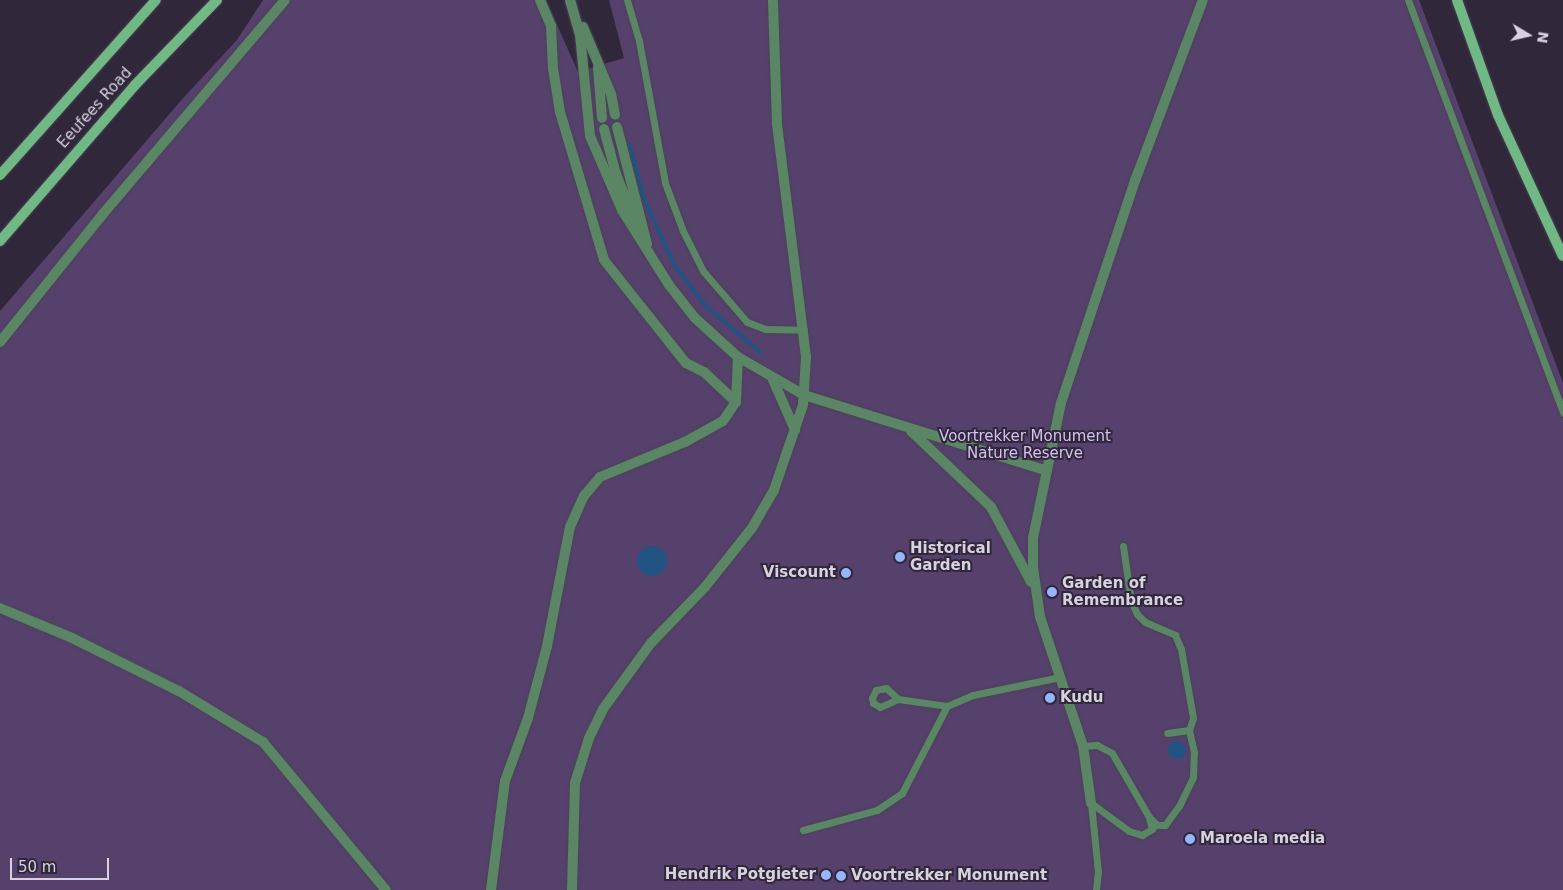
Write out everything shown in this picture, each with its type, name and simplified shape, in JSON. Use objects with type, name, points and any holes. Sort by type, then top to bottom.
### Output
[{"type":"main road","name":"Eeufees Road","points":[[0,175],[156,0]]},
{"type":"main road","name":"Eeufees Road","points":[[0,241],[135,85],[217,0]]},
{"type":"main road","points":[[1457,0],[1498,115],[1563,256]]},
{"type":"street","points":[[0,342],[102,215],[285,0]]},
{"type":"street","points":[[540,0],[551,26],[553,68],[560,112],[604,260],[686,363],[704,372],[736,402]]},
{"type":"street","points":[[571,0],[611,94],[615,115]]},
{"type":"street","points":[[571,0],[580,34],[590,136],[622,210],[652,259],[695,318],[738,357],[772,379],[804,395],[1045,470]]},
{"type":"street","points":[[572,890],[575,782],[589,738],[603,709],[645,650],[705,587],[752,528],[774,490],[795,432],[804,395],[804,330],[777,123],[773,0]]},
{"type":"street","points":[[1036,597],[1033,538],[1045,470],[1061,403],[1101,280],[1203,0]]},
{"type":"street","points":[[598,67],[602,118]]},
{"type":"street","points":[[617,127],[632,196],[652,259]]},
{"type":"street","points":[[604,129],[619,182],[652,259]]},
{"type":"street","points":[[491,890],[505,781],[528,718],[547,646],[570,527],[584,496],[600,477],[684,442],[723,421],[736,402],[738,357]]},
{"type":"street","points":[[772,379],[795,432]]},
{"type":"street","points":[[897,424],[917,435],[991,507],[1020,559],[1036,597],[1083,746],[1091,803]]},
{"type":"street","points":[[0,608],[72,638],[178,692],[263,742],[386,890]]},
{"type":"lane","points":[[627,0],[639,41],[665,184],[683,231],[703,271],[747,322],[765,329],[804,330]]},
{"type":"lane","points":[[1408,0],[1563,413]]},
{"type":"lane","points":[[1083,746],[1097,745],[1112,753],[1149,817],[1157,825],[1165,825],[1193,777],[1194,752],[1189,730],[1193,718],[1179,642],[1168,630],[1145,622],[1137,614],[1131,600],[1123,546]]},
{"type":"lane","points":[[898,699],[947,706],[973,695],[1060,677]]},
{"type":"lane","points":[[803,830],[877,810],[902,793],[947,706]]},
{"type":"lane","points":[[1167,734],[1189,730]]},
{"type":"lane","points":[[1091,803],[1129,831],[1142,835],[1152,829],[1149,817]]},
{"type":"lane","points":[[1091,803],[1098,872],[1096,890]]},
{"type":"green space","name":"Voortrekker Monument Nature Reserve","points":[[263,0],[546,0],[578,72],[624,58],[609,0],[1419,0],[1563,383],[1563,890],[0,890],[0,311],[185,96],[237,40]]},
{"type":"water","points":[[652,546],[663,550],[667,561],[663,572],[652,576],[641,572],[637,561],[641,550]]},
{"type":"water","points":[[1177,741],[1183,744],[1186,750],[1183,756],[1177,759],[1171,756],[1168,750],[1171,744]]},
{"type":"waterway","points":[[630,145],[644,199],[675,266],[706,306],[760,352]]},
{"type":"place","name":"Historical Garden","points":[[900,557]]},
{"type":"place","name":"Viscount","points":[[846,573]]},
{"type":"place","name":"Garden of Remembrance","points":[[1052,592]]},
{"type":"place","name":"Kudu","points":[[1050,698]]},
{"type":"place","name":"Maroela media","points":[[1190,839]]},
{"type":"place","name":"Hendrik Potgieter","points":[[826,875]]},
{"type":"place","name":"Voortrekker Monument","points":[[841,876]]}]
